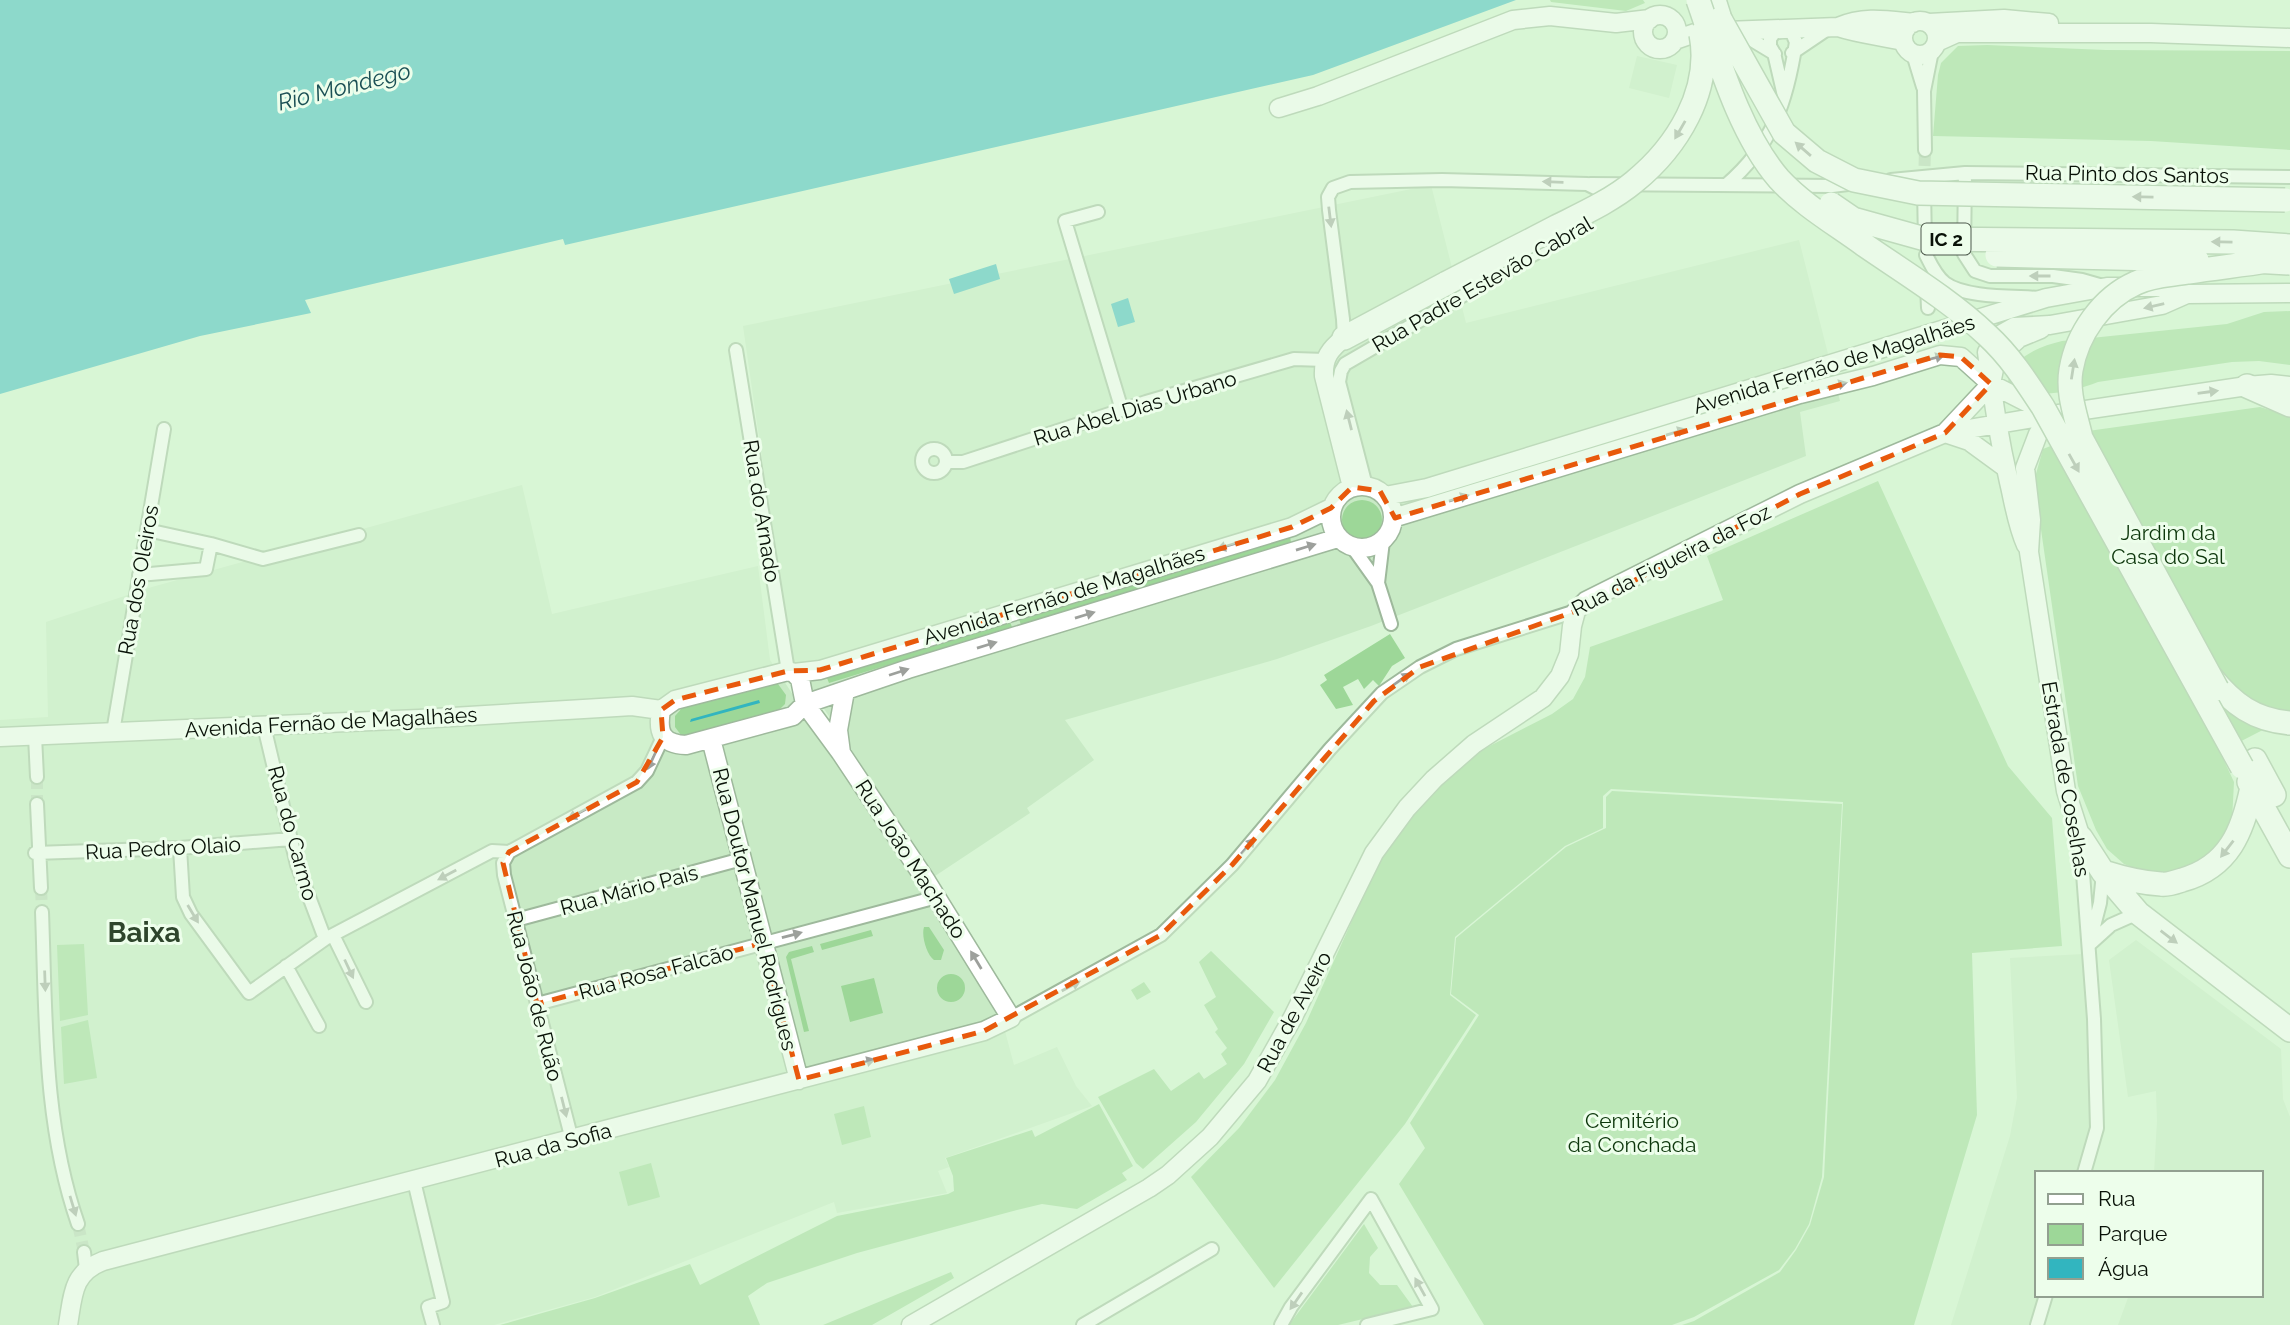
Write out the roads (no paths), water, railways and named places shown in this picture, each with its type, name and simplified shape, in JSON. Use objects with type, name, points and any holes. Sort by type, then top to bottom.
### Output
[{"type":"highway","name":"IC 2","points":[[1696,0],[1754,143],[1779,178],[1811,208],[1840,228],[1907,249],[1950,254],[2279,262]]},
{"type":"highway","points":[[1344,338],[1588,211],[1633,183],[1662,156],[1674,141],[1691,110],[1701,76],[1704,54],[1696,0]]},
{"type":"highway","name":"IC 2","points":[[1724,17],[1758,130],[1798,182],[1853,219],[1924,239],[2233,242],[2290,246]]},
{"type":"highway","points":[[1724,17],[1784,133],[1817,161],[1854,180],[1919,193],[2288,200]]},
{"type":"highway","points":[[1840,228],[1961,312],[1989,337],[2019,370],[2043,407],[2250,771],[2290,826]]},
{"type":"highway","points":[[2279,262],[2152,277],[2134,283],[2105,304],[2088,325],[2078,345],[2071,370],[2071,400],[2081,438],[2211,677],[2250,771],[2290,856]]},
{"type":"highway","points":[[2246,386],[2290,405]]},
{"type":"highway","points":[[2211,677],[2228,697],[2250,713],[2274,722],[2290,723]]},
{"type":"highway","points":[[2103,872],[2164,885],[2200,875],[2228,852],[2245,818],[2250,771]]},
{"type":"highway","points":[[2081,838],[2103,872],[2138,913],[2290,1030]]},
{"type":"main road","points":[[1616,23],[1654,48],[1671,45],[1665,20],[1671,0]]},
{"type":"main road","points":[[1279,108],[1318,96],[1513,20],[1550,16],[1616,23],[1665,20],[1698,32],[1724,17],[1784,30],[1834,27],[1855,20],[1921,23],[2004,19],[2151,33]]},
{"type":"main road","points":[[1645,40],[1644,29],[1665,20]]},
{"type":"main road","points":[[1908,48],[1906,29],[1921,23],[1936,31],[1935,46]]},
{"type":"main road","points":[[1834,27],[1875,34],[1923,55],[1957,33],[2151,33],[2290,38]]},
{"type":"main road","name":"Avenida Fernão de Magalhães","points":[[1385,496],[1438,484],[2046,298],[2107,287],[2162,287],[2186,294],[2290,293]]},
{"type":"main road","points":[[2029,552],[2019,529],[1998,425],[1991,384],[1996,359],[2019,338],[2050,325],[2162,305],[2186,294]]},
{"type":"main road","name":"Rua Padre Estevão Cabral","points":[[1325,360],[1327,354],[1344,338]]},
{"type":"main road","name":"Avenida Fernão de Magalhães","points":[[1393,518],[1800,394],[1873,376],[1940,355],[1961,357],[1991,384],[2051,415]]},
{"type":"main road","points":[[1325,360],[1324,376],[1359,486]]},
{"type":"main road","points":[[1991,384],[1945,433],[1969,441],[2006,468]]},
{"type":"main road","name":"Rua da Figueira da Foz","points":[[1576,611],[1587,601],[1801,494],[1945,433],[2246,386],[2290,386]]},
{"type":"main road","points":[[2029,552],[2031,520],[2025,468],[2038,433],[2051,415]]},
{"type":"main road","points":[[1359,486],[1373,488],[1385,496],[1393,518],[1390,531],[1383,541],[1363,549],[1345,543],[1331,524],[1331,508],[1343,492],[1359,486]]},
{"type":"main road","name":"Avenida Fernão de Magalhães","points":[[0,737],[621,707],[661,710],[675,700],[791,672],[820,670],[1292,527],[1331,508]]},
{"type":"main road","name":"Avenida Fernão de Magalhães","points":[[663,737],[673,744],[686,745],[793,716],[805,704],[901,671],[1345,543]]},
{"type":"main road","name":"Estrada de Coselhas","points":[[2029,552],[2066,791],[2081,838]]},
{"type":"main road","name":"Rua de Aveiro","points":[[911,1325],[1149,1188],[1210,1138],[1257,1082],[1293,1017],[1374,853],[1407,808],[1434,779],[1474,744],[1543,698],[1560,676],[1569,654],[1576,611]]},
{"type":"main road","points":[[791,672],[800,679],[805,704]]},
{"type":"main road","points":[[841,753],[838,730],[845,691]]},
{"type":"main road","name":"Rua João Machado","points":[[805,704],[937,897],[1011,1018]]},
{"type":"main road","points":[[661,710],[658,726],[663,737]]},
{"type":"main road","name":"Rua Doutor Manuel Rodrigues","points":[[711,739],[799,1080]]},
{"type":"main road","name":"Rua da Sofia","points":[[68,1325],[75,1287],[88,1262],[414,1181],[799,1080],[984,1031],[1011,1018]]},
{"type":"street","points":[[1724,17],[1784,56],[1834,27]]},
{"type":"street","points":[[1726,185],[1743,171],[1758,153],[1779,116],[1784,96],[1794,51],[1796,46],[1792,33],[1784,30],[1777,31],[1772,36],[1770,47],[1774,52],[1784,96]]},
{"type":"street","points":[[1925,150],[1924,91],[1935,46]]},
{"type":"street","points":[[1908,48],[1924,91]]},
{"type":"street","points":[[1965,173],[1965,254],[1975,271],[1990,276],[2053,276],[2107,287]]},
{"type":"street","name":"Rua Pinto dos Santos","points":[[1587,184],[1832,186],[1965,173],[2290,177]]},
{"type":"street","name":"Rua Padre Estevão Cabral","points":[[1344,338],[1328,197],[1333,188],[1350,182],[1442,180],[1587,184],[1597,189],[1604,202],[1604,214],[1346,364],[1341,371],[1339,382],[1359,486]]},
{"type":"street","points":[[1924,184],[1928,308],[1945,284]]},
{"type":"street","points":[[1604,214],[1638,194],[1662,185]]},
{"type":"street","points":[[1098,212],[1065,221],[1122,410]]},
{"type":"street","points":[[1926,255],[1934,272],[1945,284],[1962,292],[2046,298]]},
{"type":"street","name":"Rua do Arnado","points":[[736,350],[791,672]]},
{"type":"street","name":"Rua Abel Dias Urbano","points":[[946,463],[963,462],[1122,410],[1294,359],[1325,360]]},
{"type":"street","name":"Rua dos Oleiros","points":[[113,732],[164,429]]},
{"type":"street","points":[[146,530],[263,559],[359,535]]},
{"type":"street","points":[[1378,583],[1383,541]]},
{"type":"street","points":[[1345,543],[1378,583],[1391,624]]},
{"type":"street","points":[[139,575],[206,569],[211,544]]},
{"type":"street","name":"Rua da Figueira da Foz","points":[[1011,1018],[1161,935],[1232,864],[1330,749],[1382,693],[1420,667],[1456,649],[1576,611]]},
{"type":"street","name":"Rua do Carmo","points":[[264,726],[297,865],[329,937],[366,1002]]},
{"type":"street","points":[[35,736],[37,777]]},
{"type":"street","points":[[180,848],[183,897],[191,914],[249,993],[329,937],[492,851],[509,852],[637,782],[647,771],[663,737]]},
{"type":"street","points":[[37,804],[37,853],[41,888]]},
{"type":"street","name":"Estrada de Coselhas","points":[[2081,838],[2090,945],[2097,1128],[2085,1171]]},
{"type":"street","name":"Rua Pedro Olaio","points":[[37,853],[180,848],[291,839]]},
{"type":"street","name":"Rua João de Ruão","points":[[509,852],[503,863],[504,875],[572,1140]]},
{"type":"street","name":"Rua Mário Pais","points":[[516,920],[742,859]]},
{"type":"street","points":[[2090,945],[2100,904],[2103,872]]},
{"type":"street","name":"Rua Rosa Falcão","points":[[537,1004],[937,897]]},
{"type":"street","points":[[42,912],[48,1081],[68,1188],[78,1224]]},
{"type":"street","points":[[2090,945],[2111,925],[2138,913]]},
{"type":"street","points":[[286,966],[319,1026]]},
{"type":"street","points":[[414,1181],[443,1302],[428,1307],[433,1325]]},
{"type":"street","points":[[1281,1325],[1291,1307],[1371,1199],[1432,1309],[1367,1325]]},
{"type":"street","points":[[1083,1325],[1212,1249]]},
{"type":"street","points":[[2037,1325],[2045,1297]]},
{"type":"water","name":"Rio Mondego","points":[[0,0],[1516,0],[1313,75],[565,245],[563,239],[305,300],[311,313],[200,336],[0,394]]},
{"type":"water","points":[[996,264],[1000,279],[954,294],[949,279]]},
{"type":"water","points":[[1128,298],[1135,322],[1118,327],[1111,304]]},
{"type":"water","points":[[759,700],[760,703],[690,722],[691,719]]},
{"type":"tunnel","points":[[1924,184],[1925,150]]},
{"type":"tunnel","points":[[37,777],[37,804]]},
{"type":"tunnel","points":[[41,888],[42,912]]},
{"type":"tunnel","points":[[78,1224],[84,1252]]},
{"type":"district","name":"Baixa","points":[[144,932]]},
{"type":"park label","name":"Jardim da Casa do Sal","points":[[2168,544]]},
{"type":"park label","name":"Cemitério da Conchada","points":[[1632,1132]]}]
